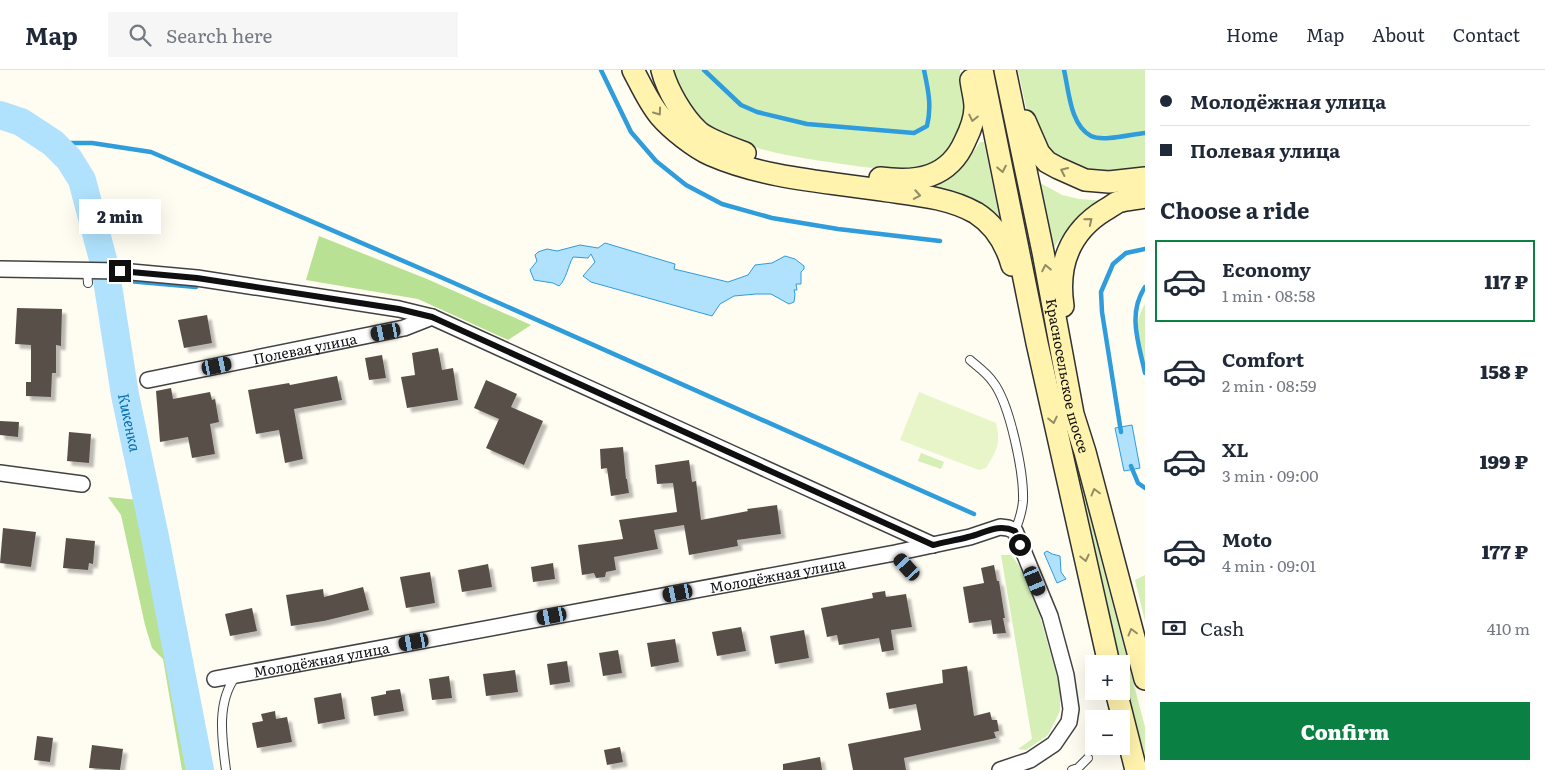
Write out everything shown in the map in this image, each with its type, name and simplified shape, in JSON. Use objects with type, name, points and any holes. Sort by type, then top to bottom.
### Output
[{"type":"main road","points":[[633,70],[660,116],[682,136],[710,154],[782,176],[923,196],[956,204],[976,213],[992,226],[1002,240],[1012,264],[1026,318],[1037,343]]},
{"type":"main road","points":[[662,70],[664,79],[678,105],[699,132],[734,149],[760,159],[829,172],[899,180],[931,176],[950,165],[962,150],[970,131],[975,107],[969,70]]},
{"type":"main road","name":"Красносельское шоссе","points":[[982,70],[1037,343],[1108,655]]},
{"type":"main road","name":"Красносельское шоссе","points":[[1005,70],[1043,252],[1073,414],[1085,452],[1145,679]]},
{"type":"main road","points":[[1013,70],[1024,118],[1039,153],[1047,162],[1085,180],[1109,182],[1145,178]]},
{"type":"main road","points":[[1085,452],[1061,293],[1063,270],[1070,245],[1082,227],[1097,215],[1119,202],[1145,197]]},
{"type":"main road","points":[[1118,700],[1136,770]]},
{"type":"street","points":[[0,269],[90,275],[120,271],[197,278],[399,309],[432,317],[933,545]]},
{"type":"street","name":"Полевая улица","points":[[148,380],[404,328],[432,317]]},
{"type":"street","points":[[0,474],[82,484]]},
{"type":"street","name":"Молодёжная улица","points":[[216,679],[894,553],[970,537],[1000,527],[1015,531]]},
{"type":"street","points":[[1000,770],[1030,760],[1054,744],[1069,722],[1071,709],[1066,675],[1050,616],[1015,531]]},
{"type":"lane","points":[[970,360],[993,382],[999,392],[1016,445],[1023,484],[1023,502],[1015,531]]},
{"type":"lane","points":[[894,553],[907,567]]},
{"type":"lane","points":[[226,770],[223,747],[223,715],[229,689],[238,674]]},
{"type":"lane","points":[[1076,769],[1088,758]]},
{"type":"green space","points":[[670,70],[960,70],[966,99],[961,135],[940,162],[915,170],[898,171],[841,164],[767,151],[732,138],[701,118],[688,104]]},
{"type":"green space","points":[[1018,70],[1145,70],[1145,171],[1088,175],[1048,151],[1028,116]]},
{"type":"green space","points":[[980,142],[984,142],[999,216],[994,218],[928,188],[945,180],[958,170]]},
{"type":"green space","points":[[1035,180],[1062,195],[1079,199],[1105,201],[1076,222],[1053,249]]},
{"type":"green space","points":[[319,236],[427,279],[531,325],[508,340],[418,299],[306,280]]},
{"type":"green space","points":[[103,286],[111,286],[114,293],[129,400],[202,770],[195,770],[101,289]]},
{"type":"green space","points":[[1145,304],[1145,371],[1138,346],[1137,329]]},
{"type":"green space","points":[[1050,359],[1053,359],[1096,541],[1126,655],[1118,655]]},
{"type":"green space","points":[[919,392],[996,423],[997,447],[986,468],[979,470],[900,440]]},
{"type":"green space","points":[[921,453],[944,462],[941,469],[918,461]]},
{"type":"green space","points":[[108,497],[138,500],[172,651],[195,770],[182,770],[163,659],[152,648],[145,625],[121,515]]},
{"type":"green space","points":[[1001,555],[1011,555],[1021,568],[1039,613],[1060,687],[1060,711],[1048,735],[1026,750],[1018,749],[1032,739]]},
{"type":"green space","points":[[1145,575],[1145,621],[1135,580]]},
{"type":"green space","points":[[1130,670],[1145,727],[1145,767],[1129,705]]},
{"type":"water","points":[[605,243],[675,264],[674,269],[728,282],[748,275],[755,265],[772,263],[785,256],[795,259],[804,266],[804,269],[801,272],[801,284],[796,284],[797,290],[794,290],[794,302],[789,304],[771,294],[734,296],[720,304],[712,316],[591,282],[583,276],[595,262],[591,254],[588,258],[573,257],[559,286],[553,283],[534,280],[530,270],[537,261],[535,255],[538,252],[547,249],[557,251],[580,245],[598,248]]},
{"type":"water","points":[[1132,425],[1140,468],[1124,471],[1115,428]]},
{"type":"water","points":[[1047,551],[1060,556],[1061,572],[1066,579],[1057,583],[1044,553]]},
{"type":"building","points":[[17,308],[62,309],[61,346],[56,345],[56,373],[52,373],[51,397],[26,396],[26,382],[31,382],[31,345],[15,344]]},
{"type":"building","points":[[207,315],[212,343],[184,348],[178,320]]},
{"type":"building","points":[[438,348],[442,370],[453,368],[458,400],[407,408],[401,377],[415,375],[412,353]]},
{"type":"building","points":[[382,355],[386,378],[369,380],[365,358]]},
{"type":"building","points":[[337,376],[342,400],[294,409],[303,459],[285,463],[279,430],[256,434],[248,390],[289,383],[290,385]]},
{"type":"building","points":[[486,380],[517,394],[511,407],[543,421],[524,465],[486,448],[499,419],[474,408]]},
{"type":"building","points":[[171,388],[173,399],[210,392],[212,400],[215,399],[219,422],[210,424],[215,454],[192,458],[188,437],[160,442],[156,391]]},
{"type":"building","points":[[0,421],[19,422],[18,437],[0,435]]},
{"type":"building","points":[[69,432],[91,434],[89,463],[67,461]]},
{"type":"building","points":[[623,447],[629,493],[611,496],[607,468],[601,469],[600,449]]},
{"type":"building","points":[[689,460],[692,482],[696,481],[701,520],[748,511],[747,509],[777,505],[781,534],[737,540],[738,546],[689,555],[684,525],[654,530],[658,549],[614,557],[616,570],[606,572],[605,577],[596,578],[594,573],[582,575],[578,545],[623,539],[619,520],[677,512],[673,483],[657,484],[655,465]]},
{"type":"building","points":[[3,528],[36,532],[31,567],[0,563]]},
{"type":"building","points":[[66,538],[95,541],[93,564],[89,563],[88,570],[63,568]]},
{"type":"building","points":[[553,563],[555,579],[533,582],[531,567]]},
{"type":"building","points":[[488,564],[492,587],[462,592],[458,570]]},
{"type":"building","points":[[994,565],[997,581],[999,581],[1006,633],[993,634],[991,620],[969,623],[963,587],[984,583],[981,568]]},
{"type":"building","points":[[430,572],[435,603],[406,608],[400,577]]},
{"type":"building","points":[[363,587],[369,610],[324,621],[291,626],[286,595],[323,589],[324,597]]},
{"type":"building","points":[[885,591],[886,597],[906,594],[912,627],[891,630],[894,650],[882,652],[879,638],[839,645],[837,635],[827,637],[821,608],[873,598],[872,593]]},
{"type":"building","points":[[252,608],[257,631],[230,636],[225,614]]},
{"type":"building","points":[[741,627],[746,651],[717,656],[712,632]]},
{"type":"building","points":[[804,630],[809,658],[775,664],[770,636]]},
{"type":"building","points":[[675,639],[679,662],[651,667],[647,643]]},
{"type":"building","points":[[618,650],[622,673],[603,676],[599,653]]},
{"type":"building","points":[[567,661],[570,682],[550,685],[547,664]]},
{"type":"building","points":[[967,666],[974,716],[990,712],[992,720],[997,720],[999,731],[994,732],[996,738],[904,758],[906,770],[853,770],[848,744],[921,730],[916,704],[889,709],[886,693],[943,683],[942,670]]},
{"type":"building","points":[[515,670],[518,692],[486,696],[483,674]]},
{"type":"building","points":[[449,676],[452,698],[432,700],[429,679]]},
{"type":"building","points":[[400,689],[404,711],[374,716],[371,697],[386,694],[386,691]]},
{"type":"building","points":[[341,693],[345,719],[318,724],[314,698]]},
{"type":"building","points":[[275,711],[276,719],[287,717],[292,742],[257,748],[252,723],[263,721],[261,714]]},
{"type":"building","points":[[37,736],[53,738],[50,762],[34,760]]},
{"type":"building","points":[[92,745],[123,749],[120,770],[89,768]]},
{"type":"building","points":[[620,747],[623,762],[607,765],[604,750]]},
{"type":"building","points":[[820,757],[822,770],[783,770],[783,764]]},
{"type":"waterway","points":[[601,70],[631,132],[656,161],[686,185],[722,204],[772,218],[838,229],[940,241]]},
{"type":"waterway","points":[[704,70],[741,105],[757,112],[807,124],[914,133],[927,126],[929,98],[924,70]]},
{"type":"waterway","points":[[1064,70],[1072,107],[1084,131],[1096,138],[1145,133]]},
{"type":"waterway","name":"Кикенка","points":[[0,115],[21,122],[53,143],[69,159],[82,180],[105,267],[125,395],[155,537],[200,770]]},
{"type":"waterway","points":[[53,143],[92,143],[151,152],[445,279],[974,514]]},
{"type":"waterway","points":[[1121,432],[1102,312],[1101,292],[1113,264],[1126,253],[1145,249]]},
{"type":"waterway","points":[[106,279],[196,287]]},
{"type":"waterway","points":[[1145,287],[1140,297],[1136,318],[1136,329],[1145,373]]},
{"type":"waterway","points":[[1131,466],[1138,483],[1145,488]]},
{"type":"route","points":[[120,271],[197,278],[399,309],[432,317],[933,545],[970,537],[1000,527],[1015,531],[1020,545]]}]
